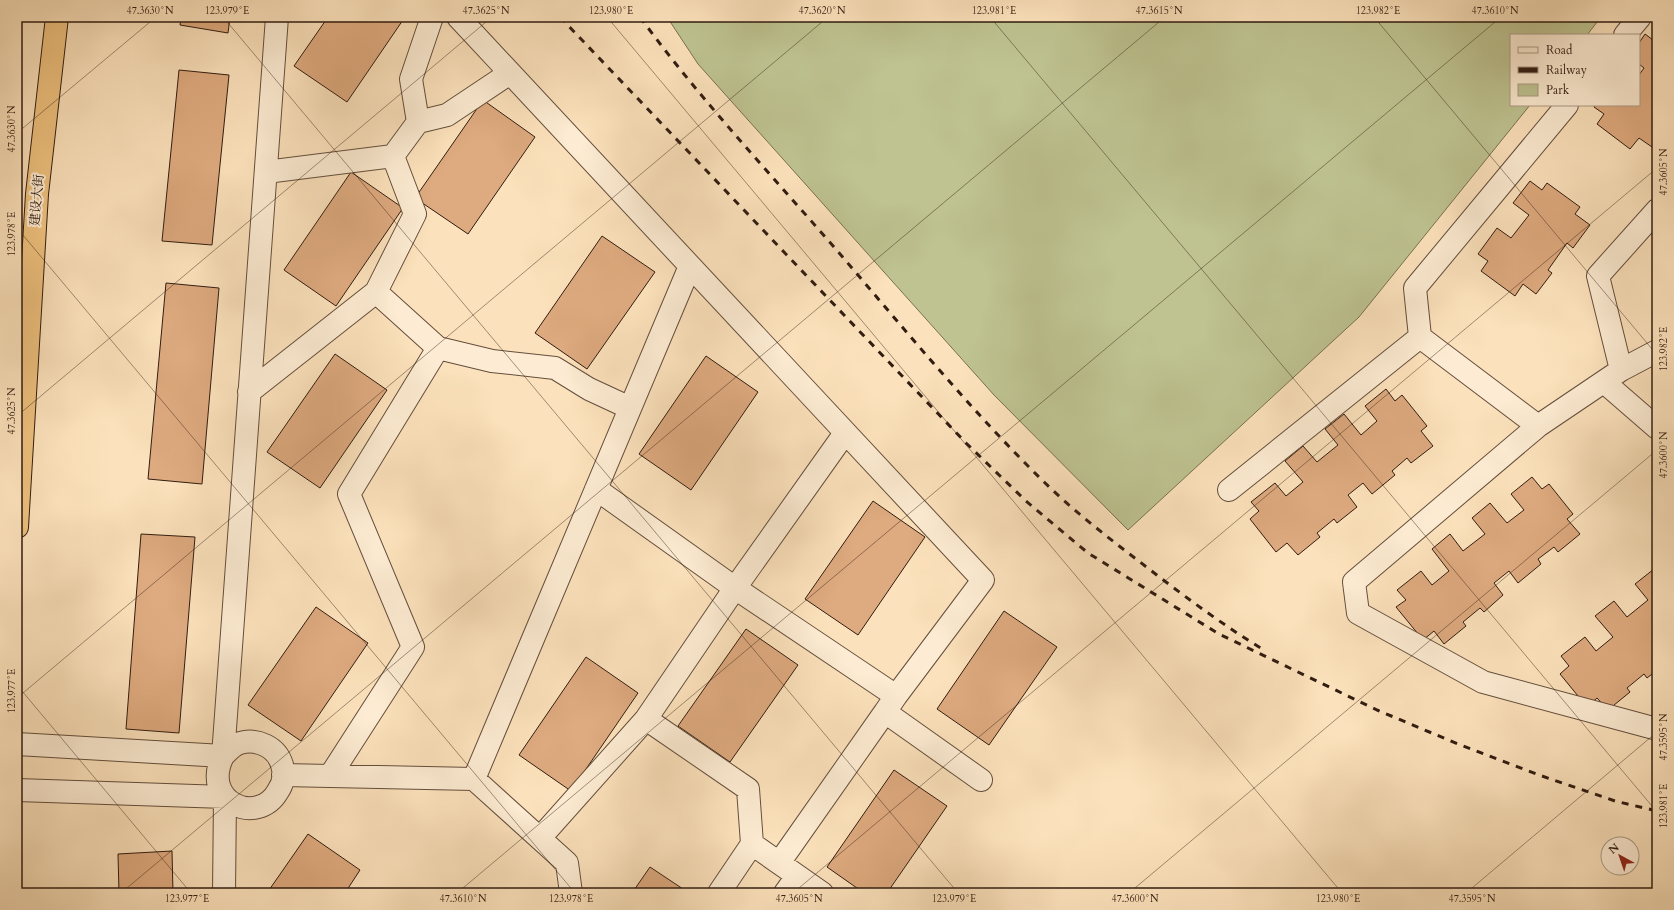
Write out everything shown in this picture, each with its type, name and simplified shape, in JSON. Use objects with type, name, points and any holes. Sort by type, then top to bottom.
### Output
[{"type":"highway","name":"建设大街","points":[[17,527],[37,194],[57,17]]},
{"type":"street","points":[[17,744],[222,756],[230,748],[239,743],[260,743],[270,748],[277,755],[282,764],[283,775],[281,786],[276,796],[266,804],[256,808],[244,808],[233,804],[224,797],[218,787],[216,776],[218,765],[222,756],[277,17]]},
{"type":"street","points":[[418,122],[411,79],[432,17]]},
{"type":"street","points":[[458,17],[982,580],[890,704],[779,863]]},
{"type":"street","points":[[1626,34],[1640,17]]},
{"type":"street","points":[[266,172],[393,156],[418,122],[447,115],[510,73]]},
{"type":"street","points":[[1538,426],[1420,337],[1415,288],[1566,106]]},
{"type":"street","points":[[249,392],[376,292],[415,214],[393,156]]},
{"type":"street","points":[[1657,210],[1598,276],[1613,376],[1657,428]]},
{"type":"street","points":[[474,779],[690,266]]},
{"type":"street","points":[[376,292],[438,348],[492,360],[555,368],[589,388],[630,408]]},
{"type":"street","points":[[1229,490],[1420,337]]},
{"type":"street","points":[[330,776],[413,647],[349,494],[438,348]]},
{"type":"street","points":[[1656,728],[1483,682],[1358,613],[1354,582],[1538,426],[1613,376],[1657,351]]},
{"type":"street","points":[[540,838],[646,719],[735,588],[845,433]]},
{"type":"street","points":[[596,489],[735,588],[890,704],[981,780]]},
{"type":"street","points":[[646,719],[748,789],[752,844],[719,893]]},
{"type":"street","points":[[283,775],[474,779],[567,863],[571,893]]},
{"type":"street","points":[[17,790],[224,797]]},
{"type":"street","points":[[224,797],[224,893]]},
{"type":"street","points":[[752,844],[779,863],[791,884],[822,893]]},
{"type":"green space","points":[[667,17],[1601,17],[1588,34],[1510,34],[1510,106],[1529,106],[1359,317],[1128,530],[994,395],[698,64]]},
{"type":"building","points":[[181,17],[230,17],[228,33],[180,25]]},
{"type":"building","points":[[328,17],[405,17],[347,102],[294,66]]},
{"type":"building","points":[[1645,34],[1657,43],[1657,140],[1652,147],[1639,138],[1630,149],[1597,124],[1604,114],[1594,107],[1640,106],[1640,74],[1644,68],[1640,65],[1640,42]]},
{"type":"building","points":[[179,70],[229,75],[212,245],[162,241]]},
{"type":"building","points":[[483,100],[535,137],[468,234],[415,198]]},
{"type":"building","points":[[351,172],[403,208],[336,306],[284,270]]},
{"type":"building","points":[[1530,181],[1542,190],[1547,183],[1580,207],[1575,214],[1590,225],[1573,248],[1567,243],[1548,270],[1552,273],[1536,294],[1523,284],[1515,296],[1481,271],[1488,261],[1478,254],[1497,228],[1511,238],[1529,215],[1513,203]]},
{"type":"building","points":[[602,236],[655,272],[587,369],[535,333]]},
{"type":"building","points":[[166,283],[219,288],[202,484],[148,479]]},
{"type":"building","points":[[335,354],[387,390],[320,488],[267,452]]},
{"type":"building","points":[[706,356],[758,392],[691,490],[639,454]]},
{"type":"building","points":[[1386,389],[1395,401],[1402,395],[1427,426],[1421,431],[1433,446],[1411,463],[1407,458],[1392,471],[1395,475],[1372,494],[1363,483],[1348,495],[1357,507],[1337,523],[1334,519],[1317,533],[1320,537],[1298,555],[1287,543],[1276,552],[1250,519],[1259,511],[1251,502],[1275,483],[1286,496],[1303,482],[1285,461],[1303,446],[1317,462],[1338,445],[1325,429],[1344,414],[1361,435],[1377,421],[1365,406]]},
{"type":"building","points":[[1532,477],[1542,489],[1549,484],[1573,514],[1567,519],[1580,534],[1558,552],[1554,547],[1538,559],[1541,564],[1518,583],[1509,571],[1494,583],[1503,595],[1484,612],[1480,608],[1463,622],[1466,626],[1444,644],[1434,631],[1423,640],[1396,607],[1406,600],[1397,590],[1421,571],[1432,585],[1449,571],[1432,549],[1450,534],[1463,551],[1485,534],[1472,518],[1490,503],[1507,523],[1524,510],[1511,494]]},
{"type":"building","points":[[873,501],[925,537],[858,635],[805,599]]},
{"type":"building","points":[[141,534],[195,537],[179,733],[126,729]]},
{"type":"building","points":[[1654,569],[1657,573],[1657,670],[1647,678],[1644,674],[1627,688],[1630,692],[1608,710],[1597,698],[1587,707],[1560,674],[1569,666],[1561,656],[1585,637],[1596,651],[1613,637],[1595,616],[1614,601],[1627,617],[1648,600],[1635,584]]},
{"type":"building","points":[[316,607],[368,643],[301,741],[248,705]]},
{"type":"building","points":[[1004,611],[1057,647],[989,745],[937,709]]},
{"type":"building","points":[[746,629],[798,665],[730,762],[678,726]]},
{"type":"building","points":[[586,657],[638,693],[571,791],[519,755]]},
{"type":"building","points":[[894,770],[947,806],[887,893],[864,893],[827,867]]},
{"type":"building","points":[[308,834],[360,870],[345,893],[267,893]]},
{"type":"building","points":[[172,851],[173,893],[119,893],[118,854]]},
{"type":"building","points":[[650,867],[689,893],[632,893]]},
{"type":"railway","points":[[560,17],[966,443],[1026,501],[1088,553],[1219,634],[1377,710],[1458,744],[1539,775],[1615,801],[1657,811]]},
{"type":"railway","points":[[640,17],[734,134],[834,247],[935,365],[1013,451],[1076,511],[1102,532],[1201,608],[1264,650]]}]
